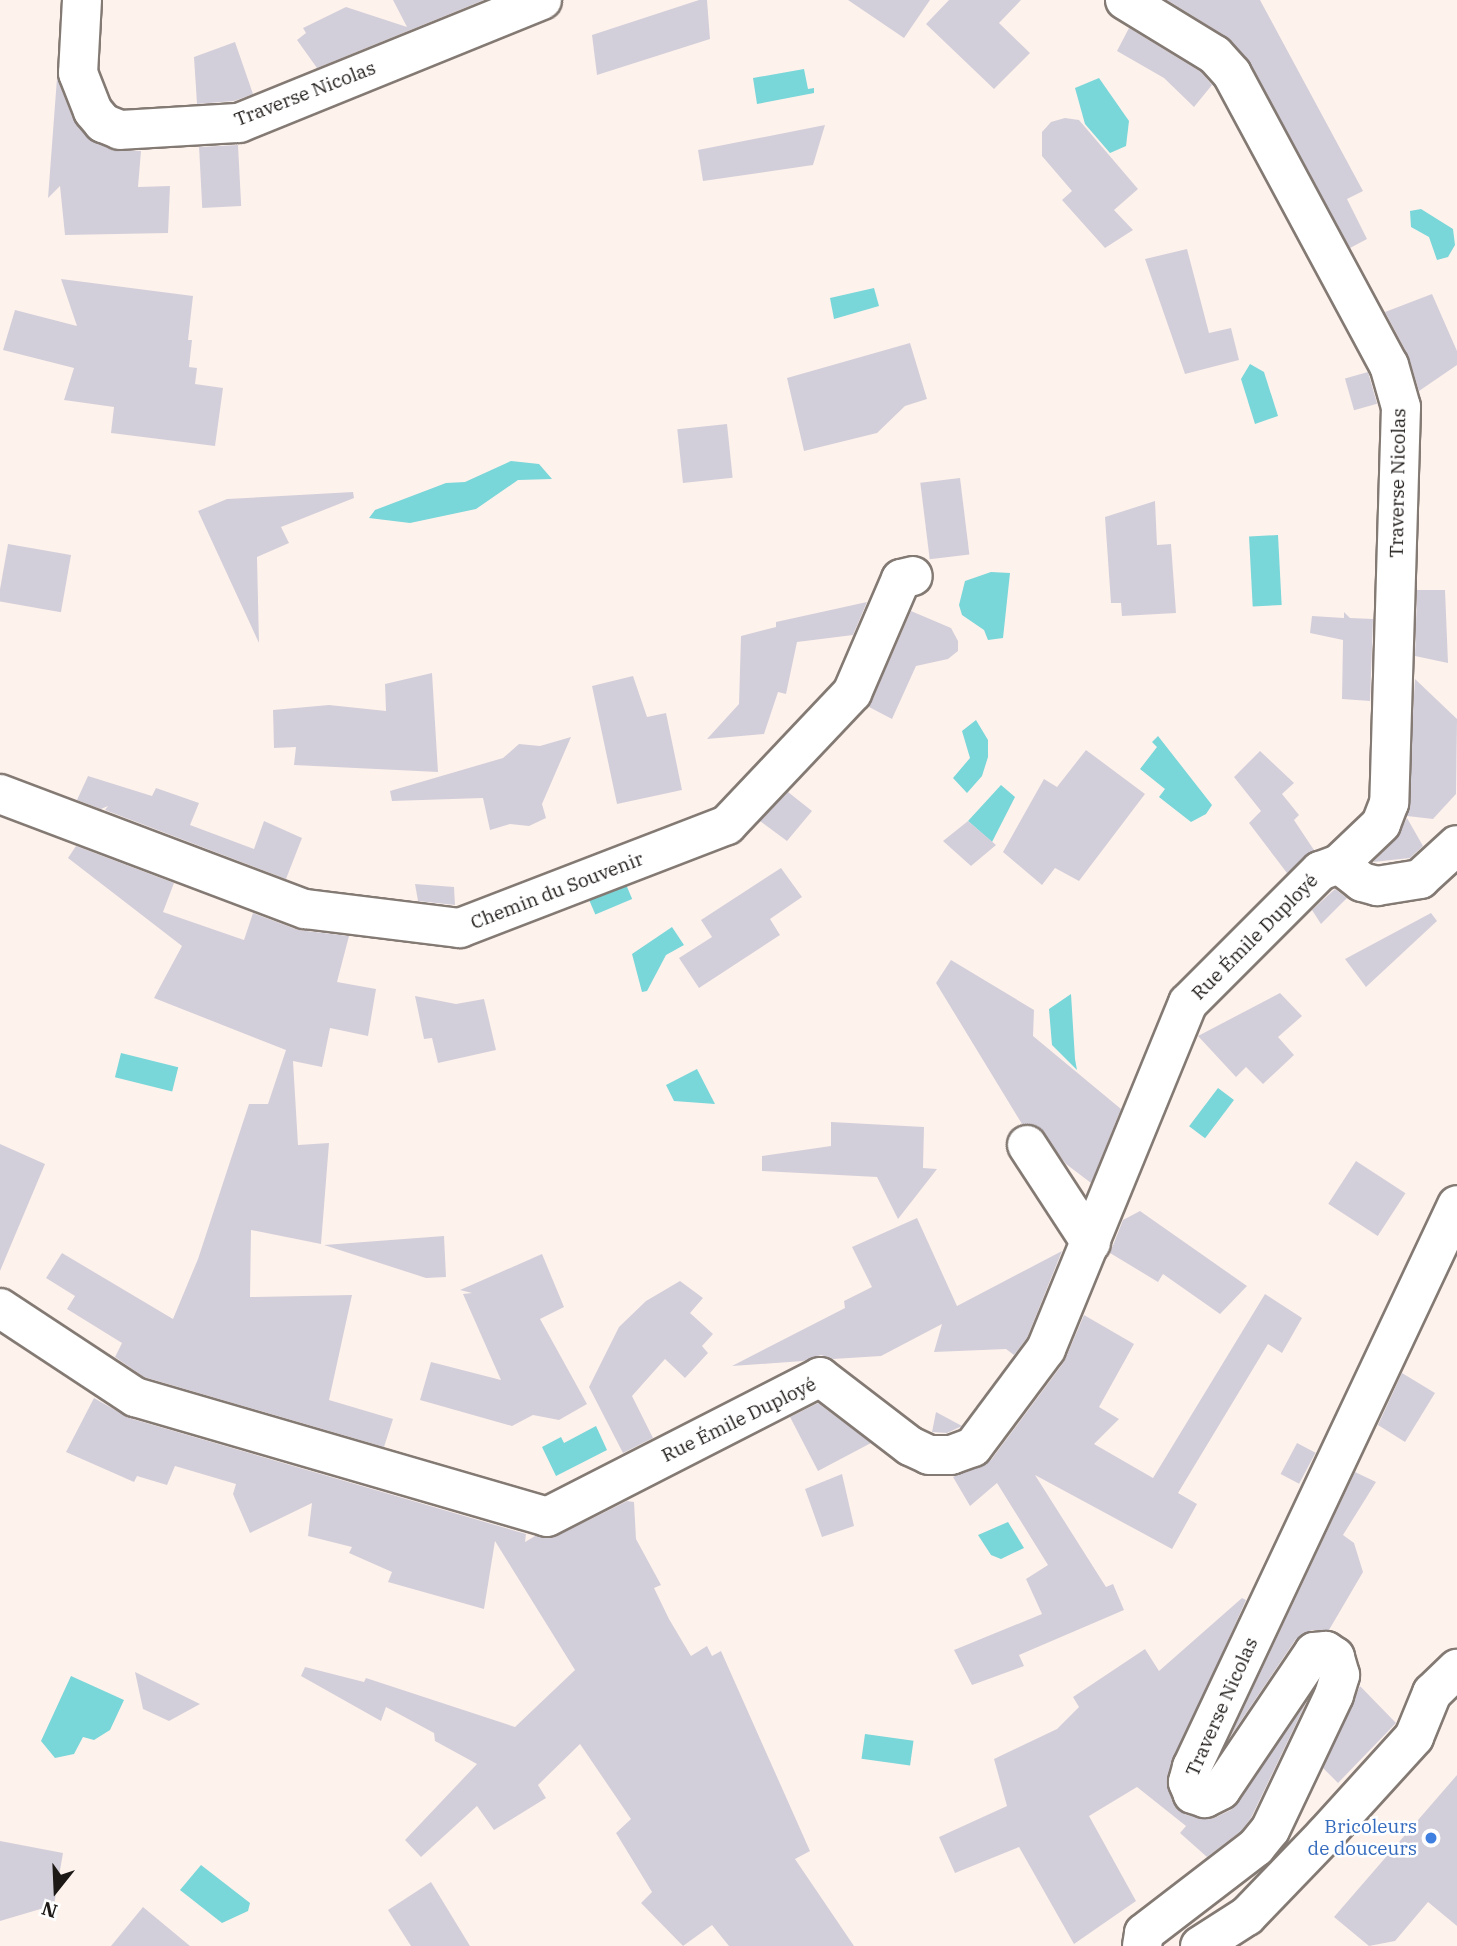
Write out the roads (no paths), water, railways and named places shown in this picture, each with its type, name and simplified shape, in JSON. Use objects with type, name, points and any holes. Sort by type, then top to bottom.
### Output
[{"type":"street","name":"Traverse Nicolas","points":[[82,0],[82,84],[98,117],[120,130],[239,123],[542,0]]},
{"type":"street","name":"Traverse Nicolas","points":[[1125,0],[1215,55],[1232,74],[1327,258],[1389,365],[1401,407],[1389,803],[1381,824],[1339,864]]},
{"type":"street","name":"Chemin du Souvenir","points":[[0,794],[305,909],[460,928],[727,825],[852,693],[901,579],[914,576]]},
{"type":"street","points":[[1339,864],[1362,882],[1377,886],[1420,879],[1457,845]]},
{"type":"street","name":"Rue Émile Duployé","points":[[0,1308],[135,1397],[547,1517],[820,1377],[929,1455],[951,1455],[973,1447],[1046,1349],[1188,1003],[1320,871],[1339,864]]},
{"type":"street","points":[[1027,1144],[1091,1243]]},
{"type":"street","name":"Traverse Nicolas","points":[[1142,1946],[1144,1933],[1256,1847],[1270,1830],[1334,1695],[1340,1675],[1335,1657],[1314,1652],[1221,1790],[1205,1798],[1193,1794],[1188,1782],[1192,1767],[1457,1205]]},
{"type":"street","points":[[1200,1946],[1247,1916],[1324,1836],[1414,1737],[1432,1693],[1457,1670]]},
{"type":"water","points":[[804,69],[808,89],[814,88],[814,93],[757,104],[753,78]]},
{"type":"water","points":[[1099,78],[1129,121],[1126,146],[1110,153],[1085,124],[1075,88]]},
{"type":"water","points":[[1421,209],[1453,229],[1455,245],[1448,257],[1437,260],[1429,237],[1411,227],[1410,211]]},
{"type":"water","points":[[874,288],[879,306],[834,319],[830,298]]},
{"type":"water","points":[[1250,364],[1264,372],[1278,416],[1255,424],[1241,379]]},
{"type":"water","points":[[511,461],[539,464],[552,479],[518,480],[476,509],[410,523],[369,518],[375,510],[446,483],[465,482]]},
{"type":"water","points":[[1278,535],[1282,605],[1253,606],[1249,537]]},
{"type":"water","points":[[991,572],[1010,573],[1003,638],[988,640],[984,630],[962,615],[959,605],[965,581]]},
{"type":"water","points":[[976,720],[988,740],[988,757],[982,776],[967,793],[953,778],[970,758],[962,731]]},
{"type":"water","points":[[1158,736],[1212,805],[1206,814],[1191,822],[1159,797],[1165,789],[1140,769],[1157,747],[1152,742]]},
{"type":"water","points":[[1001,785],[1015,797],[992,842],[968,821]]},
{"type":"water","points":[[622,875],[632,899],[595,915],[585,891]]},
{"type":"water","points":[[672,927],[684,945],[666,955],[647,991],[642,992],[632,954]]},
{"type":"water","points":[[1071,994],[1077,1070],[1052,1045],[1049,1009]]},
{"type":"water","points":[[121,1053],[178,1067],[172,1092],[115,1077]]},
{"type":"water","points":[[697,1069],[715,1104],[674,1101],[666,1085]]},
{"type":"water","points":[[1218,1088],[1234,1100],[1205,1138],[1189,1126]]},
{"type":"water","points":[[596,1426],[607,1450],[556,1476],[542,1447],[561,1437],[564,1443]]},
{"type":"water","points":[[1008,1522],[1024,1548],[1001,1559],[991,1555],[978,1535]]},
{"type":"water","points":[[71,1676],[124,1700],[110,1730],[94,1740],[83,1737],[74,1754],[55,1758],[41,1741]]},
{"type":"water","points":[[865,1734],[914,1741],[910,1766],[862,1759]]},
{"type":"water","points":[[201,1865],[250,1903],[248,1911],[222,1923],[180,1890]]},
{"type":"place","name":"Bricoleurs de douceurs","points":[[1431,1838]]}]
